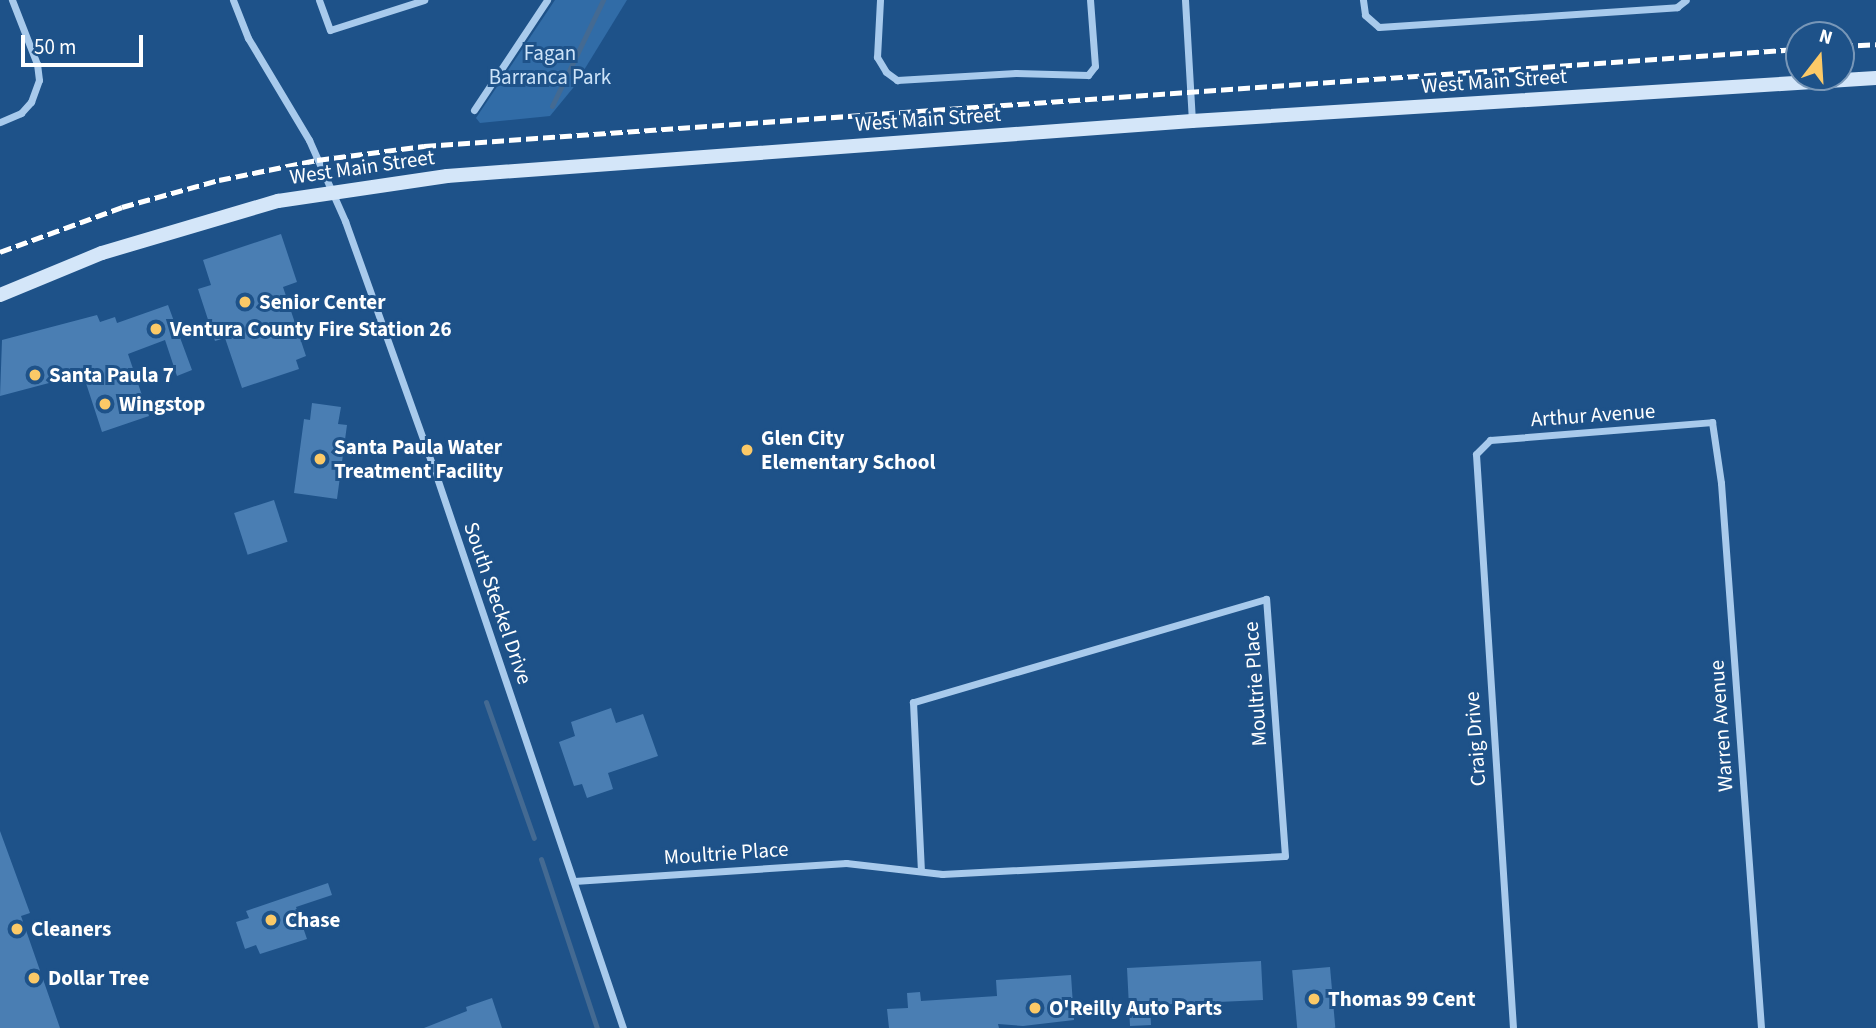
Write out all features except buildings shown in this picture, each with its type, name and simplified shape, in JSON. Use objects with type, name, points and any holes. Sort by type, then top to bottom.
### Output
[{"type":"street","points":[[0,122],[21,113],[36,94],[37,64],[12,0]]},
{"type":"street","name":"South Steckel Drive","points":[[233,0],[248,38],[309,140],[331,193],[435,469],[623,1028]]},
{"type":"street","points":[[319,0],[330,30],[424,0]]},
{"type":"street","points":[[474,110],[547,0]]},
{"type":"street","points":[[880,0],[877,57],[886,72],[897,80],[1016,73],[1088,75],[1095,66],[1090,0]]},
{"type":"street","points":[[1185,0],[1192,121]]},
{"type":"street","points":[[1363,0],[1365,15],[1379,27],[1677,7],[1686,0]]},
{"type":"street","name":"West Main Street","points":[[0,295],[135,241],[278,201],[447,176],[1192,121],[1876,78]]},
{"type":"street","name":"Arthur Avenue","points":[[1479,448],[1490,440],[1712,422]]},
{"type":"street","name":"Warren Avenue","points":[[1712,422],[1721,483],[1761,1028]]},
{"type":"street","name":"Craig Drive","points":[[1479,448],[1474,462],[1513,1028]]},
{"type":"street","name":"Moultrie Place","points":[[574,881],[846,863],[942,874],[1285,856],[1266,599],[913,702],[921,871]]},
{"type":"green space","name":"Fagan Barranca Park","points":[[555,0],[627,0],[573,88],[550,116],[480,123],[476,118]]},
{"type":"waterway","points":[[552,106],[603,0]]},
{"type":"waterway","points":[[486,702],[534,838]]},
{"type":"waterway","points":[[541,859],[597,1028]]},
{"type":"railway","points":[[1855,45],[1876,44]]},
{"type":"railway","points":[[0,252],[122,207],[219,180],[317,160],[424,146],[1785,50]]},
{"type":"place","name":"Senior Center","points":[[245,302]]},
{"type":"place","name":"Ventura County Fire Station 26","points":[[156,329]]},
{"type":"place","name":"Santa Paula 7","points":[[35,375]]},
{"type":"place","name":"Wingstop","points":[[105,404]]},
{"type":"place","name":"Glen City Elementary School","points":[[747,450]]},
{"type":"place","name":"Santa Paula Water Treatment Facility","points":[[320,459]]},
{"type":"place","name":"Chase","points":[[271,920]]},
{"type":"place","name":"Cleaners","points":[[17,929]]},
{"type":"place","name":"Dollar Tree","points":[[34,978]]},
{"type":"place","name":"Thomas 99 Cent","points":[[1314,999]]},
{"type":"place","name":"O'Reilly Auto Parts","points":[[1035,1008]]}]
